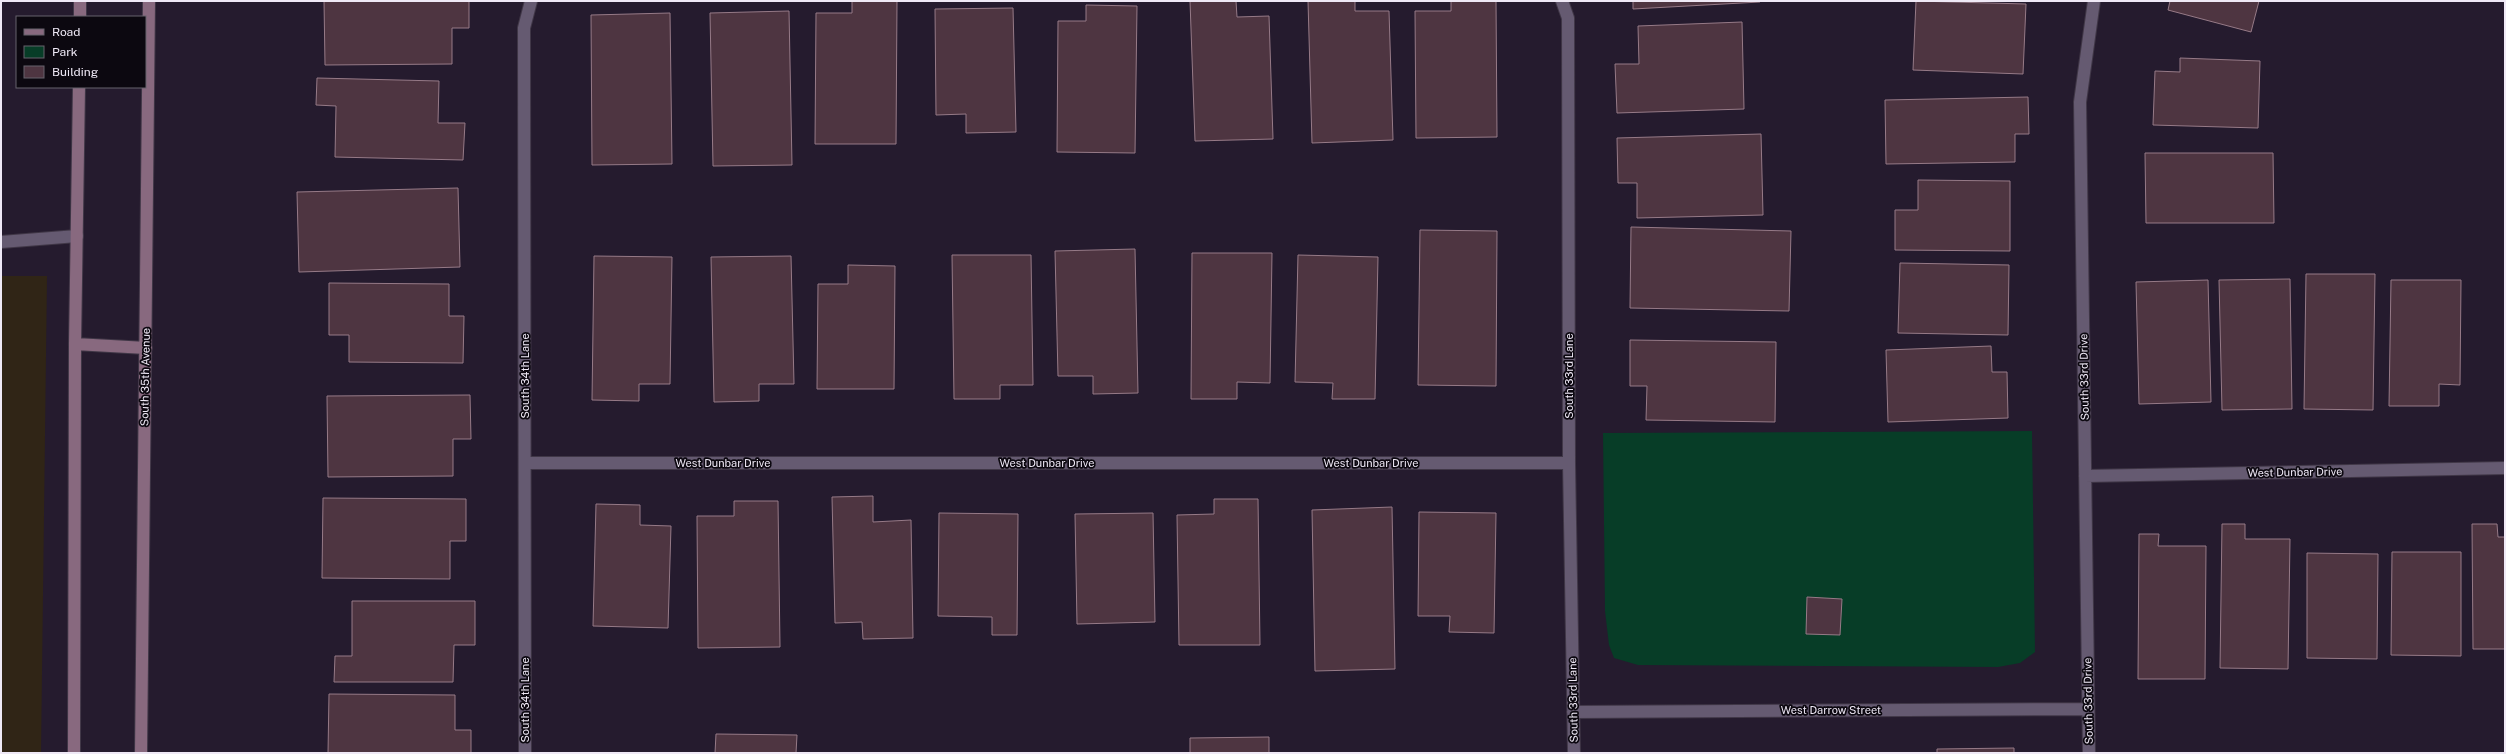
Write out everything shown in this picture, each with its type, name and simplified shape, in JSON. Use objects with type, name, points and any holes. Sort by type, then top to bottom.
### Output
[{"type":"main road","points":[[80,1],[80,16]]},
{"type":"main road","name":"South 35th Avenue","points":[[141,753],[146,348],[148,1]]},
{"type":"main road","points":[[74,753],[75,344],[79,88]]},
{"type":"main road","points":[[75,344],[146,348]]},
{"type":"street","name":"South 34th Lane","points":[[525,753],[524,28],[532,1]]},
{"type":"street","name":"South 33rd Lane","points":[[1562,1],[1568,18],[1569,463],[1574,753]]},
{"type":"street","name":"South 33rd Drive","points":[[2089,753],[2080,102],[2094,1]]},
{"type":"street","points":[[1,242],[77,236]]},
{"type":"street","name":"West Dunbar Drive","points":[[525,463],[1569,463]]},
{"type":"street","name":"West Dunbar Drive","points":[[2086,476],[2505,468]]},
{"type":"street","name":"West Darrow Street","points":[[1573,712],[2088,709]]},
{"type":"shaded area","points":[[1,276],[47,276],[41,753],[1,753]]},
{"type":"green space","points":[[2032,431],[2035,652],[2020,663],[1998,667],[1638,665],[1614,658],[1609,645],[1605,611],[1603,433]]},
{"type":"building","points":[[324,1],[469,1],[469,28],[452,28],[452,64],[325,65]]},
{"type":"building","points":[[852,1],[897,1],[896,144],[815,144],[816,13],[852,13]]},
{"type":"building","points":[[1190,1],[1236,1],[1237,17],[1269,16],[1273,139],[1195,141]]},
{"type":"building","points":[[1308,1],[1355,1],[1355,11],[1389,11],[1393,140],[1312,143]]},
{"type":"building","points":[[1451,1],[1496,1],[1497,137],[1416,138],[1415,11],[1451,11]]},
{"type":"building","points":[[1633,1],[1760,1],[1760,2],[1633,9]]},
{"type":"building","points":[[1916,1],[2026,4],[2023,74],[1913,70]]},
{"type":"building","points":[[2170,1],[2259,1],[2251,32],[2168,10]]},
{"type":"building","points":[[1086,5],[1137,6],[1135,153],[1057,152],[1058,21],[1086,21]]},
{"type":"building","points":[[1013,8],[1016,132],[966,133],[966,114],[936,115],[935,9]]},
{"type":"building","points":[[789,11],[792,165],[713,166],[710,13]]},
{"type":"building","points":[[670,13],[672,164],[592,165],[591,15]]},
{"type":"building","points":[[1742,22],[1744,109],[1617,113],[1615,64],[1639,64],[1638,26]]},
{"type":"building","points":[[2180,58],[2260,61],[2258,128],[2153,125],[2155,71],[2180,72]]},
{"type":"building","points":[[317,78],[439,81],[438,123],[465,123],[463,160],[335,157],[336,106],[316,105]]},
{"type":"building","points":[[2028,97],[2029,134],[2015,134],[2015,162],[1886,164],[1885,100]]},
{"type":"building","points":[[1761,134],[1763,215],[1637,218],[1637,183],[1618,183],[1617,138]]},
{"type":"building","points":[[2145,153],[2273,153],[2274,223],[2146,223]]},
{"type":"building","points":[[1918,180],[2010,181],[2010,251],[1895,250],[1895,210],[1918,210]]},
{"type":"building","points":[[458,188],[460,267],[299,272],[297,192]]},
{"type":"building","points":[[1631,227],[1791,231],[1789,311],[1630,308]]},
{"type":"building","points":[[1420,230],[1497,231],[1496,386],[1418,385]]},
{"type":"building","points":[[1135,249],[1138,393],[1093,394],[1093,376],[1058,376],[1055,251]]},
{"type":"building","points":[[1192,253],[1272,253],[1270,383],[1237,382],[1237,399],[1191,399]]},
{"type":"building","points":[[952,255],[1031,255],[1033,385],[1000,385],[1000,399],[954,399]]},
{"type":"building","points":[[1298,255],[1378,257],[1375,399],[1332,399],[1333,383],[1295,382]]},
{"type":"building","points":[[594,256],[672,257],[670,384],[639,384],[639,401],[592,400]]},
{"type":"building","points":[[791,256],[794,384],[759,384],[759,401],[714,402],[711,257]]},
{"type":"building","points":[[1900,263],[2009,265],[2008,335],[1898,333]]},
{"type":"building","points":[[848,265],[895,266],[894,389],[817,389],[818,284],[848,284]]},
{"type":"building","points":[[2306,274],[2375,274],[2373,410],[2304,409]]},
{"type":"building","points":[[2290,279],[2292,409],[2222,410],[2219,280]]},
{"type":"building","points":[[2208,280],[2211,402],[2139,404],[2136,282]]},
{"type":"building","points":[[2391,280],[2461,280],[2460,385],[2439,384],[2439,406],[2389,406]]},
{"type":"building","points":[[329,283],[449,284],[449,316],[464,316],[463,363],[349,362],[349,335],[329,335]]},
{"type":"building","points":[[1630,340],[1776,342],[1775,422],[1646,420],[1647,386],[1630,386]]},
{"type":"building","points":[[1991,346],[1992,372],[2007,372],[2008,418],[1888,422],[1886,350]]},
{"type":"building","points":[[470,395],[471,439],[453,439],[453,476],[328,477],[327,396]]},
{"type":"building","points":[[873,496],[873,522],[911,520],[913,638],[863,639],[862,622],[835,623],[832,497]]},
{"type":"building","points":[[323,498],[466,499],[466,541],[450,541],[450,579],[322,578]]},
{"type":"building","points":[[1214,499],[1258,499],[1260,645],[1179,645],[1177,515],[1214,514]]},
{"type":"building","points":[[734,501],[778,501],[780,647],[698,648],[697,516],[734,516]]},
{"type":"building","points":[[596,504],[640,505],[640,525],[671,526],[668,628],[593,626]]},
{"type":"building","points":[[1392,507],[1395,669],[1315,671],[1312,510]]},
{"type":"building","points":[[1419,512],[1496,513],[1494,633],[1449,632],[1450,616],[1418,616]]},
{"type":"building","points":[[939,513],[1018,514],[1017,635],[992,635],[992,617],[938,616]]},
{"type":"building","points":[[1153,513],[1155,622],[1077,624],[1075,514]]},
{"type":"building","points":[[2222,524],[2245,524],[2245,539],[2290,539],[2288,669],[2220,668]]},
{"type":"building","points":[[2472,524],[2497,524],[2498,537],[2505,537],[2505,649],[2473,649]]},
{"type":"building","points":[[2139,534],[2159,534],[2158,546],[2206,546],[2205,679],[2138,679]]},
{"type":"building","points":[[2392,552],[2461,552],[2461,656],[2391,655]]},
{"type":"building","points":[[2307,553],[2378,554],[2377,659],[2307,658]]},
{"type":"building","points":[[1807,597],[1842,599],[1840,635],[1806,634]]},
{"type":"building","points":[[352,601],[475,601],[475,645],[454,645],[453,682],[334,682],[335,656],[352,656]]},
{"type":"building","points":[[329,694],[455,695],[455,730],[471,730],[471,753],[328,753]]},
{"type":"building","points":[[716,734],[797,735],[796,753],[715,753]]},
{"type":"building","points":[[1269,737],[1269,753],[1190,753],[1190,738]]},
{"type":"building","points":[[2014,748],[2014,753],[1937,753],[1937,749]]}]
